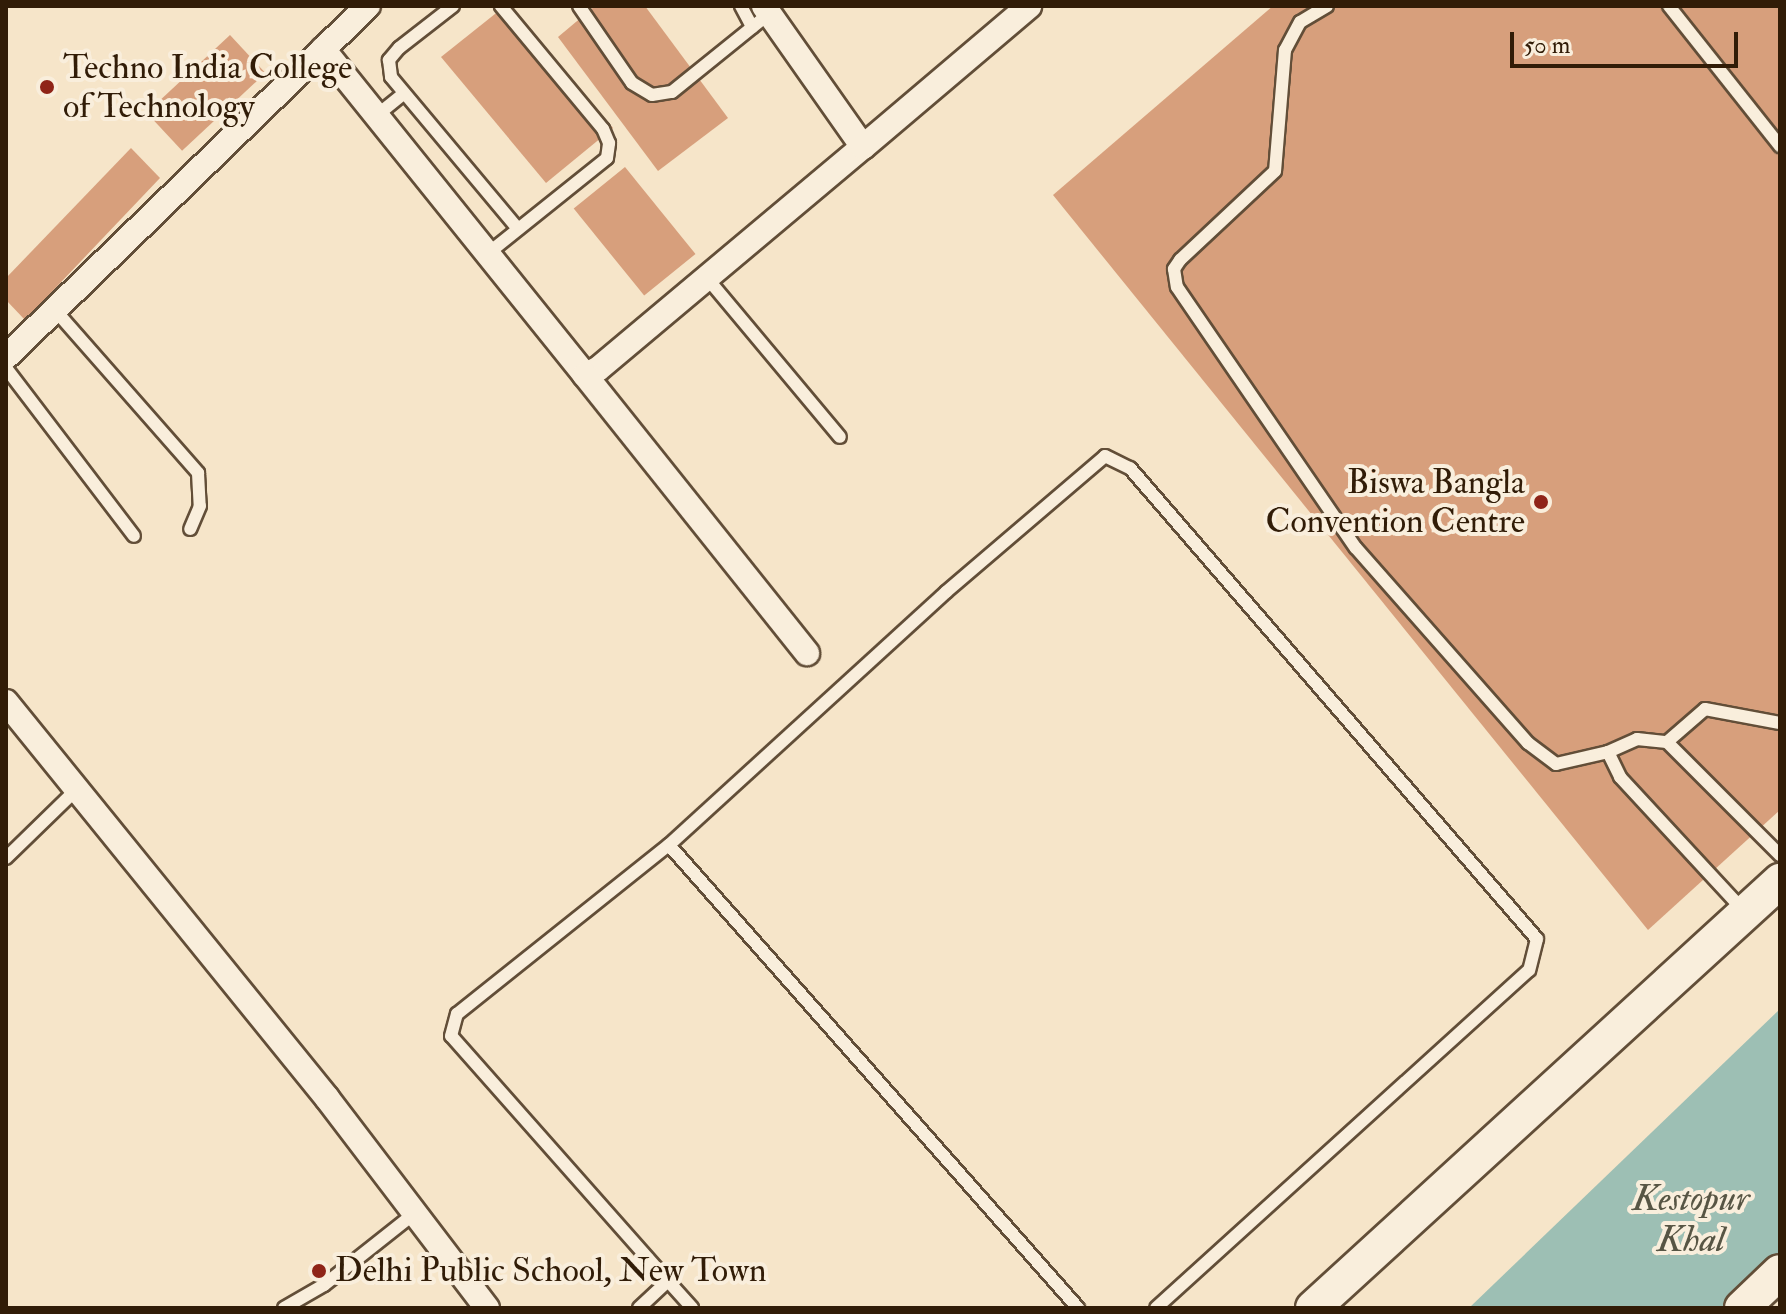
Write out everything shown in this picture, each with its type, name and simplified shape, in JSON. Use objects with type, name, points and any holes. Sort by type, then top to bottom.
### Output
[{"type":"street","points":[[6,357],[368,6]]},
{"type":"street","points":[[585,375],[707,278],[1029,6]]},
{"type":"street","points":[[762,16],[863,147]]},
{"type":"street","points":[[323,49],[807,653]]},
{"type":"street","points":[[6,702],[79,787],[487,1308]]},
{"type":"street","points":[[1313,1308],[1743,910],[1780,881]]},
{"type":"street","points":[[1742,1308],[1780,1272]]},
{"type":"lane","points":[[453,6],[389,60],[391,77],[518,229]]},
{"type":"lane","points":[[486,255],[607,158],[609,143],[603,129],[501,6]]},
{"type":"lane","points":[[579,6],[632,83],[652,95],[672,92],[762,16],[741,6]]},
{"type":"lane","points":[[1327,6],[1300,22],[1285,50],[1275,171],[1180,260],[1174,269],[1177,287],[1356,548],[1528,743],[1556,764],[1608,752],[1637,739],[1667,742],[1780,855]]},
{"type":"lane","points":[[1669,6],[1780,146]]},
{"type":"lane","points":[[376,116],[404,93]]},
{"type":"lane","points":[[707,278],[840,437]]},
{"type":"lane","points":[[55,310],[198,473],[200,506],[190,529]]},
{"type":"lane","points":[[6,368],[134,536]]},
{"type":"lane","points":[[692,1308],[451,1036],[457,1014],[669,845],[1096,459],[1118,459],[1130,468],[1537,939],[1529,970],[1156,1308]]},
{"type":"lane","points":[[1667,742],[1705,709],[1780,723]]},
{"type":"lane","points":[[1608,752],[1620,777],[1743,910]]},
{"type":"lane","points":[[6,858],[79,787]]},
{"type":"lane","points":[[669,845],[1078,1308]]},
{"type":"lane","points":[[284,1308],[324,1285],[415,1213]]},
{"type":"lane","points":[[639,1308],[668,1281]]},
{"type":"water","name":"Kestopur Khal","points":[[1780,1009],[1780,1256],[1725,1308],[1469,1308]]},
{"type":"building","points":[[505,6],[511,6],[613,128],[546,183],[441,57]]},
{"type":"building","points":[[595,6],[645,6],[728,118],[658,171],[558,37]]},
{"type":"building","name":"Biswa Bangla Convention Centre","points":[[1273,6],[1780,6],[1780,810],[1648,930],[1053,195]]},
{"type":"building","points":[[230,35],[265,73],[182,151],[147,113]]},
{"type":"building","points":[[131,148],[160,178],[25,320],[6,300],[6,278]]},
{"type":"building","points":[[625,167],[695,254],[644,296],[574,209]]},
{"type":"place","name":"Techno India College of Technology","points":[[47,87]]},
{"type":"place","name":"Biswa Bangla Convention Centre","points":[[1541,502]]},
{"type":"place","name":"Delhi Public School, New Town","points":[[319,1271]]}]
